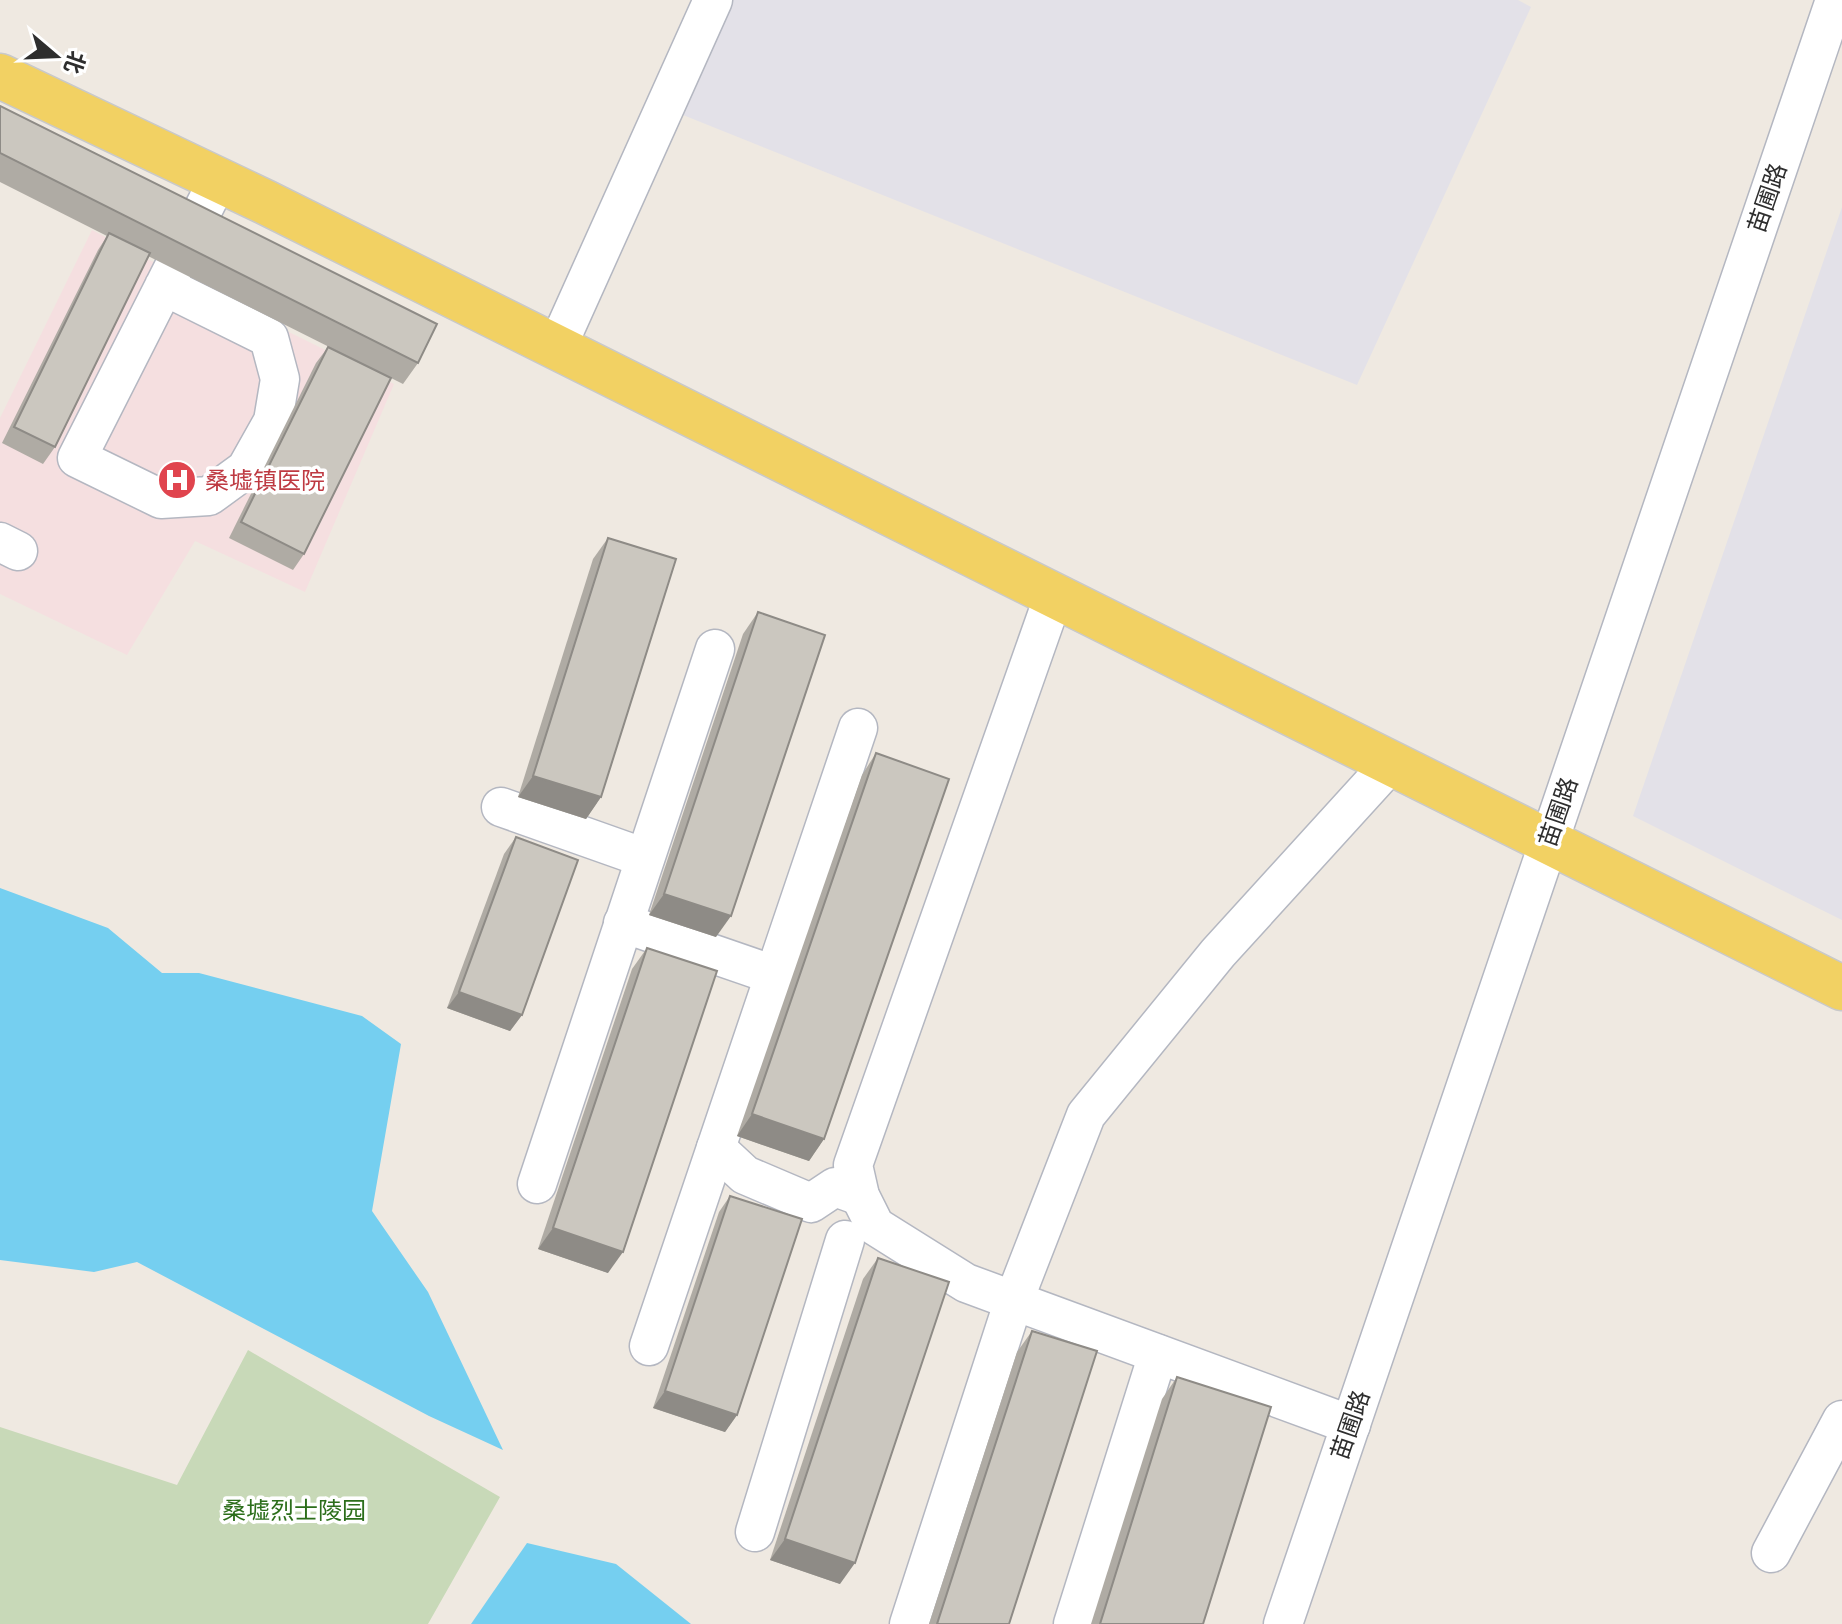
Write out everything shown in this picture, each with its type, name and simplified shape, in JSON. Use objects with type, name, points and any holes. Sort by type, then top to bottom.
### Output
[{"type":"main road","points":[[0,76],[557,347],[1842,988]]},
{"type":"street","points":[[557,347],[713,0]]},
{"type":"street","name":"苗圃路","points":[[1283,1624],[1835,0]]},
{"type":"street","points":[[164,286],[269,338],[280,379],[273,421],[246,469],[209,496],[161,499],[77,458],[164,286],[218,180]]},
{"type":"street","points":[[755,1532],[860,1221],[853,1165],[1054,595]]},
{"type":"street","points":[[537,1184],[715,649]]},
{"type":"street","points":[[649,1346],[858,728]]},
{"type":"street","points":[[909,1624],[1014,1300],[1086,1115],[1218,953],[1391,763]]},
{"type":"street","points":[[501,807],[645,858]]},
{"type":"street","points":[[623,923],[774,975]]},
{"type":"street","points":[[716,1148],[745,1175],[811,1203],[835,1187],[860,1221],[966,1283],[1351,1425]]},
{"type":"street","points":[[1073,1624],[1158,1354]]},
{"type":"street","points":[[1771,1553],[1842,1420]]},
{"type":"shaded area","points":[[732,0],[1518,0],[1531,7],[1357,385],[683,115]]},
{"type":"shaded area","points":[[1842,207],[1842,920],[1633,816]]},
{"type":"shaded area","name":"桑墟镇医院","points":[[92,230],[157,264],[213,230],[192,284],[394,384],[305,592],[195,541],[127,655],[0,594],[0,418]]},
{"type":"green space","name":"桑墟烈士陵园","points":[[248,1350],[500,1497],[428,1624],[0,1624],[0,1427],[177,1485]]},
{"type":"water","points":[[0,888],[108,928],[162,973],[199,973],[362,1016],[401,1044],[372,1211],[428,1292],[503,1450],[429,1416],[137,1262],[94,1272],[0,1260]]},
{"type":"water","points":[[527,1543],[616,1564],[691,1624],[471,1624]]},
{"type":"building","points":[[0,106],[437,324],[418,363],[0,153]]},
{"type":"building","points":[[109,233],[150,253],[55,447],[14,427]]},
{"type":"building","points":[[328,347],[391,378],[304,554],[241,522]]},
{"type":"building","points":[[608,538],[676,559],[601,797],[533,776]]},
{"type":"building","points":[[758,612],[825,635],[731,916],[664,894]]},
{"type":"building","points":[[876,753],[949,779],[824,1139],[752,1114]]},
{"type":"building","points":[[516,837],[578,860],[522,1015],[459,992]]},
{"type":"building","points":[[647,948],[717,971],[623,1252],[553,1228]]},
{"type":"building","points":[[730,1196],[802,1219],[737,1415],[665,1391]]},
{"type":"building","points":[[878,1258],[949,1282],[855,1563],[785,1539]]},
{"type":"building","points":[[1032,1331],[1097,1351],[1009,1624],[937,1624]]},
{"type":"building","points":[[1177,1377],[1271,1407],[1203,1624],[1100,1624]]},
{"type":"place","name":"桑墟镇医院","points":[[177,480]]}]
